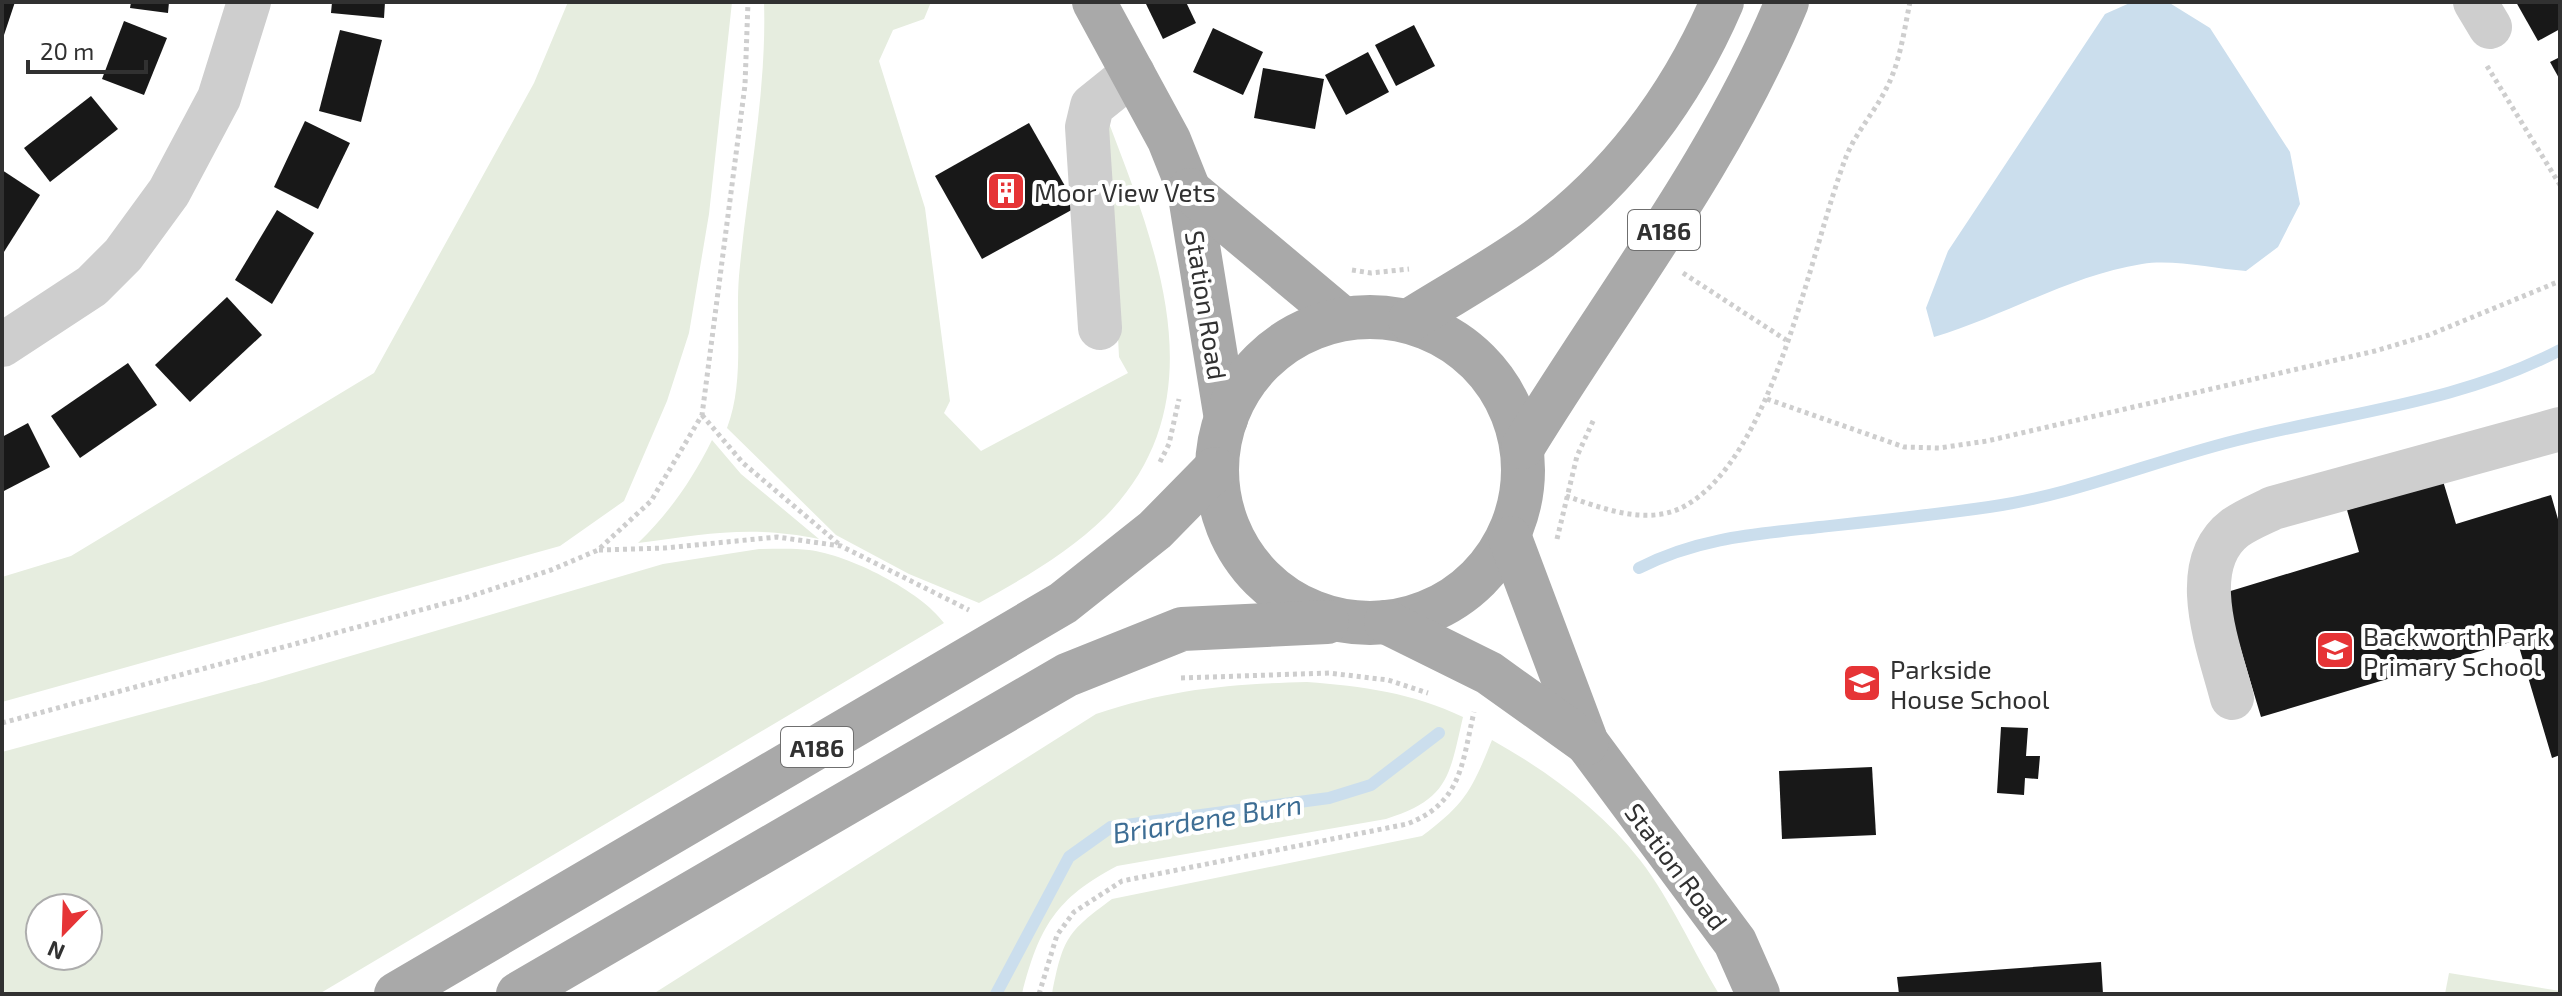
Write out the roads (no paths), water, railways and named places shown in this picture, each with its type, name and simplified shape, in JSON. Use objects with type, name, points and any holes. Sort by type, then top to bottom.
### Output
[{"type":"main road","name":"Station Road","points":[[1094,2],[1169,140],[1189,190],[1226,419]]},
{"type":"main road","name":"A186","points":[[1410,320],[1537,240],[1621,165],[1668,105],[1722,2]]},
{"type":"main road","name":"A186","points":[[1523,447],[1663,231],[1732,115],[1761,64],[1787,2]]},
{"type":"main road","name":"Station Road","points":[[1189,190],[1342,318]]},
{"type":"main road","name":"A186","points":[[518,994],[1067,675],[1182,629],[1386,622],[1413,617],[1445,604],[1483,576],[1510,538],[1520,506],[1523,447],[1514,415],[1497,381],[1463,346],[1410,320],[1342,318],[1295,336],[1260,360],[1240,388],[1226,419],[1215,469],[1229,528],[1244,559],[1267,586],[1294,605],[1337,622]]},
{"type":"main road","name":"A186","points":[[396,994],[1063,603],[1155,530],[1215,469]]},
{"type":"main road","points":[[1510,538],[1587,743]]},
{"type":"main road","points":[[1386,622],[1489,673],[1587,743]]},
{"type":"main road","name":"Station Road","points":[[1587,743],[1735,942],[1758,994]]},
{"type":"street","points":[[2,345],[92,286],[132,243],[169,192],[219,98],[249,2]]},
{"type":"street","points":[[1100,328],[1087,127],[1092,106],[1133,73]]},
{"type":"street","points":[[2232,698],[2206,597],[2213,559],[2233,529],[2273,508],[2560,429]]},
{"type":"water","points":[[2132,2],[2168,2],[2210,28],[2290,152],[2300,204],[2278,247],[2246,271],[2167,263],[2115,270],[2062,287],[1934,337],[1926,308],[1948,251],[2105,14]]},
{"type":"waterway","points":[[1639,568],[1683,550],[1727,539],[1968,510],[2054,494],[2214,446],[2485,382],[2560,350]]},
{"type":"waterway","name":"Briardene Burn","points":[[996,994],[1069,857],[1111,827],[1329,798],[1371,785],[1439,733]]},
{"type":"place","name":"Moor View Vets","points":[[1006,191]]},
{"type":"place","name":"Backworth Park Primary School","points":[[2335,650]]},
{"type":"place","name":"Parkside House School","points":[[1862,683]]}]
